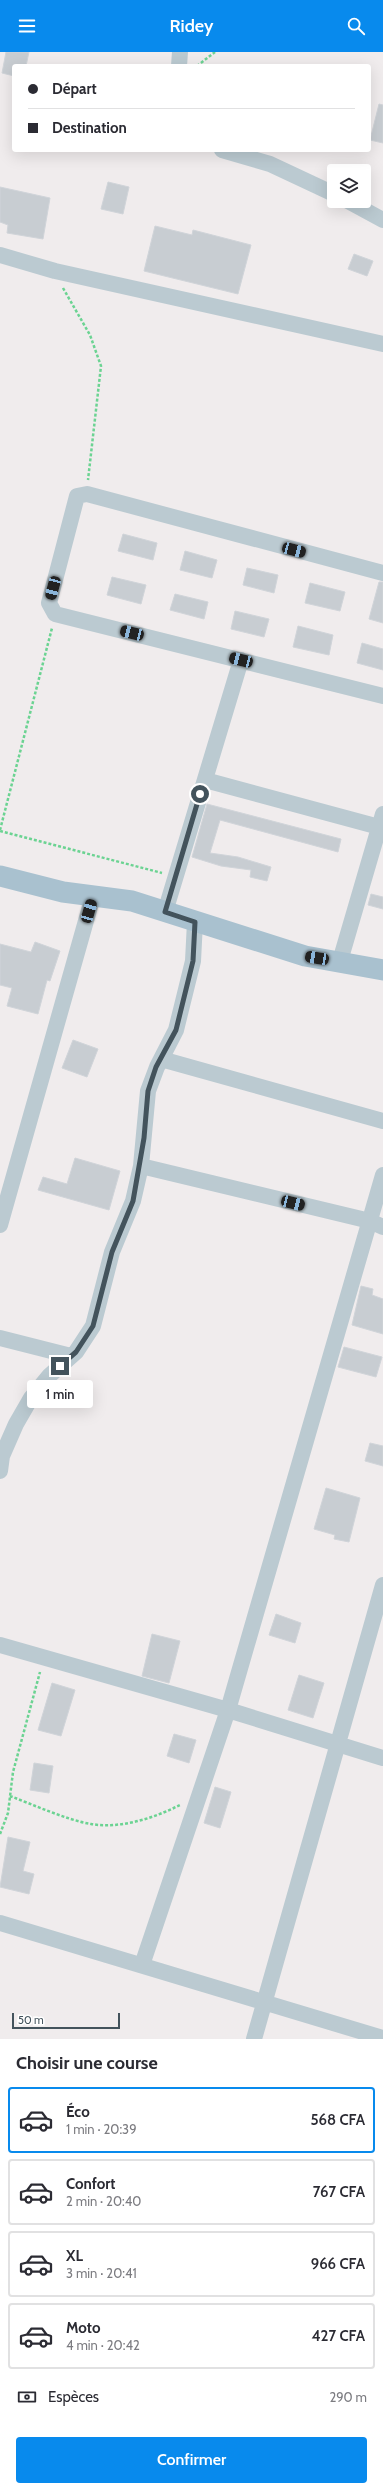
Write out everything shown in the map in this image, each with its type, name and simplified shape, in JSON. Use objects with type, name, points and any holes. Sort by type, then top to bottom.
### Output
[{"type":"main road","points":[[0,876],[63,892],[132,901],[305,956],[340,961],[383,970]]},
{"type":"street","points":[[179,64],[180,52]]},
{"type":"street","points":[[229,152],[270,164],[327,191]]},
{"type":"street","points":[[361,208],[383,220]]},
{"type":"street","points":[[0,255],[55,272],[383,344]]},
{"type":"street","points":[[383,573],[86,494],[77,496],[49,603],[55,614],[383,696]]},
{"type":"street","points":[[165,912],[241,660]]},
{"type":"street","points":[[205,780],[382,823],[340,961]]},
{"type":"street","points":[[0,1225],[93,896]]},
{"type":"street","points":[[0,1471],[2,1456],[16,1424],[31,1398],[49,1376],[71,1356],[93,1326],[112,1252],[133,1201],[141,1166],[148,1091],[161,1059],[176,1030],[193,961],[195,922]]},
{"type":"street","points":[[161,1059],[383,1121]]},
{"type":"street","points":[[141,1166],[376,1224]]},
{"type":"street","points":[[142,1965],[228,1710],[376,1224],[383,1175]]},
{"type":"street","points":[[0,1338],[71,1356]]},
{"type":"street","points":[[254,2039],[383,1585]]},
{"type":"street","points":[[0,1645],[228,1710],[383,1758]]},
{"type":"street","points":[[0,1923],[264,2002],[359,2035],[383,2038]]},
{"type":"path","points":[[200,64],[215,52]]},
{"type":"path","points":[[55,272],[90,334],[101,366],[86,494]]},
{"type":"path","points":[[55,614],[0,830],[176,877]]},
{"type":"path","points":[[0,1834],[10,1796],[13,1772],[44,1658]]},
{"type":"path","points":[[10,1796],[91,1824],[112,1825],[158,1815],[181,1804],[198,1800]]},
{"type":"building","points":[[6,52],[29,52],[26,64],[12,64],[12,76],[2,73]]},
{"type":"building","points":[[379,104],[383,105],[383,143],[371,140]]},
{"type":"building","points":[[108,182],[129,187],[123,214],[101,209]]},
{"type":"building","points":[[0,187],[50,198],[43,239],[7,233],[8,225],[0,222]]},
{"type":"building","points":[[155,226],[192,235],[193,230],[251,245],[238,294],[144,271]]},
{"type":"building","points":[[354,254],[373,261],[367,276],[348,269]]},
{"type":"building","points":[[123,534],[157,543],[153,560],[118,551]]},
{"type":"building","points":[[185,551],[217,560],[212,578],[180,570]]},
{"type":"building","points":[[247,568],[278,575],[274,593],[243,585]]},
{"type":"building","points":[[112,577],[146,585],[141,604],[107,595]]},
{"type":"building","points":[[379,582],[383,582],[383,623],[369,619]]},
{"type":"building","points":[[310,583],[345,592],[340,611],[305,603]]},
{"type":"building","points":[[175,594],[208,602],[204,619],[170,610]]},
{"type":"building","points":[[235,611],[269,619],[264,637],[231,629]]},
{"type":"building","points":[[298,626],[333,635],[329,655],[293,647]]},
{"type":"building","points":[[362,643],[383,649],[383,670],[357,663]]},
{"type":"building","points":[[207,804],[341,839],[338,852],[220,820],[210,853],[238,857],[271,867],[267,881],[250,877],[251,870],[221,866],[192,857]]},
{"type":"building","points":[[371,894],[383,897],[383,909],[368,905]]},
{"type":"building","points":[[35,942],[60,951],[50,981],[47,980],[38,1014],[7,1006],[12,988],[0,985],[0,944],[31,952]]},
{"type":"building","points":[[73,1040],[98,1049],[87,1077],[62,1068]]},
{"type":"building","points":[[75,1158],[120,1171],[109,1210],[38,1190],[43,1177],[67,1184]]},
{"type":"building","points":[[361,1286],[373,1289],[372,1295],[383,1299],[383,1334],[352,1325]]},
{"type":"building","points":[[344,1347],[382,1357],[376,1377],[338,1367]]},
{"type":"building","points":[[370,1443],[383,1446],[383,1466],[365,1461]]},
{"type":"building","points":[[326,1488],[360,1498],[349,1542],[334,1539],[335,1535],[314,1529]]},
{"type":"building","points":[[276,1614],[301,1623],[295,1643],[269,1635]]},
{"type":"building","points":[[152,1634],[180,1641],[169,1683],[142,1676]]},
{"type":"building","points":[[299,1675],[324,1683],[313,1718],[288,1710]]},
{"type":"building","points":[[52,1683],[75,1690],[61,1736],[38,1730]]},
{"type":"building","points":[[174,1734],[196,1740],[189,1763],[167,1756]]},
{"type":"building","points":[[34,1763],[53,1766],[49,1793],[30,1790]]},
{"type":"building","points":[[215,1787],[231,1792],[220,1828],[204,1823]]},
{"type":"building","points":[[8,1837],[30,1842],[23,1871],[34,1874],[29,1894],[0,1887]]},
{"type":"route","points":[[60,1366],[76,1352],[93,1326],[112,1252],[133,1201],[141,1166],[148,1091],[156,1067],[176,1030],[180,1016],[193,961],[195,922],[165,912],[200,794]]}]
